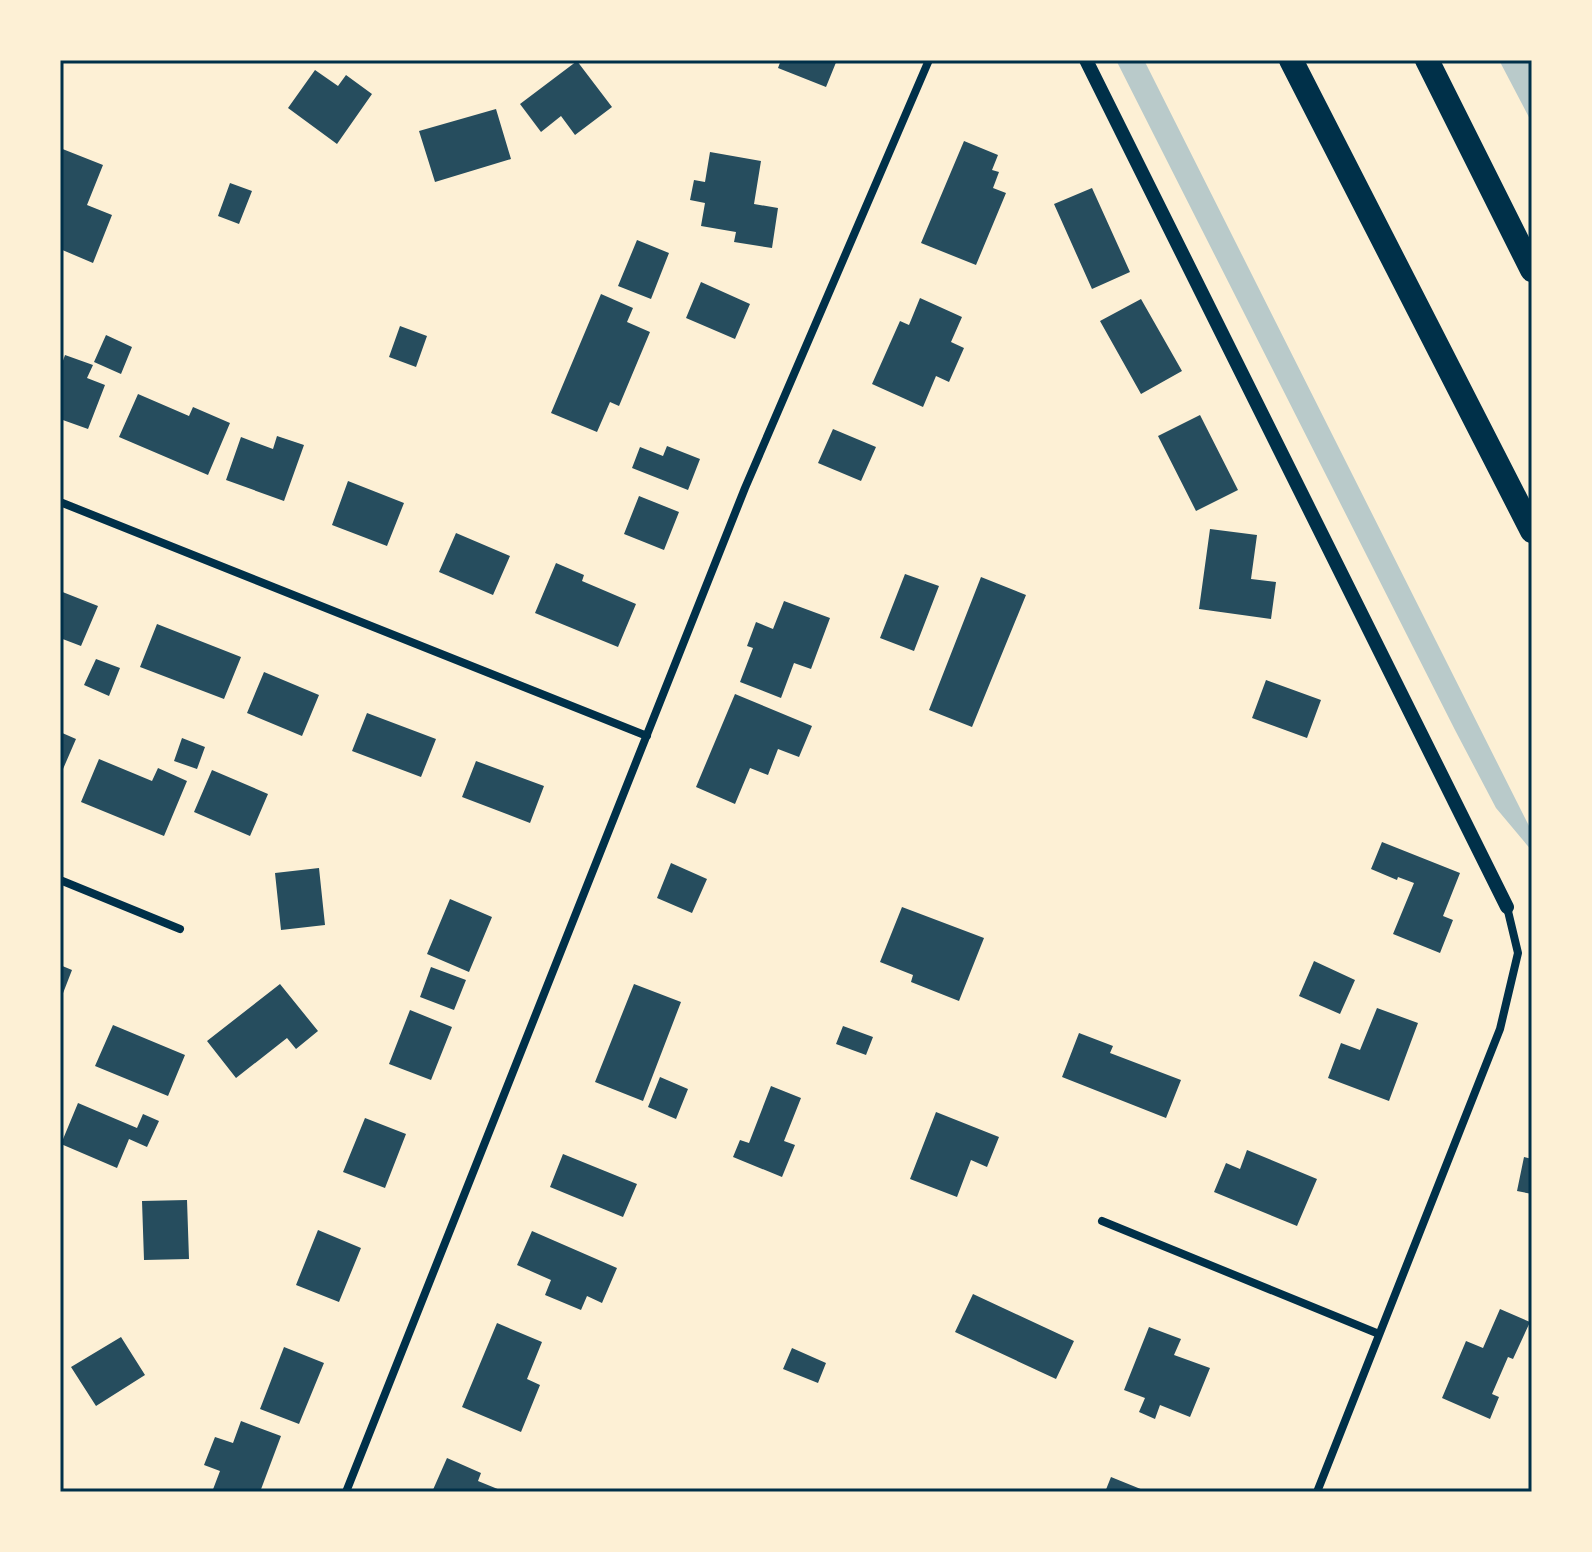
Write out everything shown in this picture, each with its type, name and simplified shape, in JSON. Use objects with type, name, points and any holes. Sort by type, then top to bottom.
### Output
[{"type":"highway","points":[[1291,60],[1532,531]]},
{"type":"highway","points":[[1427,60],[1532,270]]},
{"type":"street","points":[[346,1492],[745,488],[929,60]]},
{"type":"street","points":[[1086,60],[1507,907],[1518,953],[1500,1029],[1317,1492]]},
{"type":"street","points":[[60,502],[647,736]]},
{"type":"street","points":[[60,880],[180,929]]},
{"type":"street","points":[[1102,1221],[1379,1334]]},
{"type":"shaded area","points":[[1116,60],[1144,60],[1532,832],[1532,851],[1496,808]]},
{"type":"shaded area","points":[[1499,60],[1532,60],[1532,123]]},
{"type":"building","points":[[781,60],[837,60],[826,87],[778,68]]},
{"type":"building","points":[[577,61],[612,107],[575,135],[561,116],[541,132],[520,104]]},
{"type":"building","points":[[315,70],[338,86],[346,75],[372,94],[337,144],[288,108]]},
{"type":"building","points":[[496,109],[511,159],[435,182],[419,131]]},
{"type":"building","points":[[964,141],[998,155],[992,170],[999,172],[993,188],[1006,193],[976,265],[921,243]]},
{"type":"building","points":[[60,148],[103,165],[87,205],[112,215],[93,263],[60,249]]},
{"type":"building","points":[[710,152],[761,161],[754,204],[778,208],[772,248],[734,242],[736,232],[701,226],[705,203],[690,200],[694,180],[705,182]]},
{"type":"building","points":[[230,183],[252,191],[239,224],[218,216]]},
{"type":"building","points":[[1092,188],[1130,272],[1092,289],[1054,204]]},
{"type":"building","points":[[637,240],[669,253],[651,299],[618,286]]},
{"type":"building","points":[[701,282],[750,304],[735,339],[686,318]]},
{"type":"building","points":[[601,294],[633,308],[627,322],[650,332],[619,406],[610,402],[597,432],[551,413]]},
{"type":"building","points":[[920,298],[962,317],[951,342],[964,348],[949,382],[936,376],[923,407],[872,384],[900,321],[909,325]]},
{"type":"building","points":[[1141,299],[1182,371],[1141,394],[1100,321]]},
{"type":"building","points":[[400,326],[427,336],[416,367],[389,357]]},
{"type":"building","points":[[106,335],[132,347],[121,374],[94,362]]},
{"type":"building","points":[[65,355],[93,365],[87,378],[105,385],[88,429],[60,419],[60,369]]},
{"type":"building","points":[[138,394],[189,416],[193,407],[230,423],[208,475],[119,437]]},
{"type":"building","points":[[1200,415],[1238,490],[1196,511],[1158,436]]},
{"type":"building","points":[[833,429],[876,447],[861,481],[818,463]]},
{"type":"building","points":[[277,436],[304,445],[284,501],[226,480],[241,437],[273,449]]},
{"type":"building","points":[[667,446],[700,459],[688,490],[632,468],[640,447],[663,456]]},
{"type":"building","points":[[348,481],[404,503],[387,546],[332,525]]},
{"type":"building","points":[[639,496],[679,512],[664,550],[624,534]]},
{"type":"building","points":[[1210,529],[1257,535],[1251,579],[1276,582],[1271,619],[1199,609]]},
{"type":"building","points":[[456,533],[510,556],[493,595],[439,572]]},
{"type":"building","points":[[556,563],[584,575],[582,581],[636,604],[618,647],[535,613]]},
{"type":"building","points":[[905,574],[939,586],[914,651],[880,638]]},
{"type":"building","points":[[981,577],[1026,595],[972,727],[929,710]]},
{"type":"building","points":[[60,591],[98,606],[81,646],[60,638]]},
{"type":"building","points":[[784,601],[830,618],[811,669],[794,663],[781,698],[740,682],[753,648],[747,646],[756,622],[773,629]]},
{"type":"building","points":[[157,624],[241,657],[224,699],[140,667]]},
{"type":"building","points":[[96,659],[120,668],[109,696],[84,685]]},
{"type":"building","points":[[264,672],[319,695],[302,736],[247,713]]},
{"type":"building","points":[[1266,680],[1321,700],[1307,738],[1252,718]]},
{"type":"building","points":[[735,694],[812,726],[799,757],[778,749],[768,775],[750,768],[735,804],[696,787]]},
{"type":"building","points":[[367,713],[436,739],[421,777],[352,751]]},
{"type":"building","points":[[60,732],[76,739],[60,776]]},
{"type":"building","points":[[182,738],[205,747],[197,769],[174,761]]},
{"type":"building","points":[[99,759],[152,781],[158,768],[187,781],[164,836],[81,802]]},
{"type":"building","points":[[476,761],[544,786],[530,823],[462,797]]},
{"type":"building","points":[[212,770],[268,794],[250,836],[194,812]]},
{"type":"building","points":[[1382,842],[1460,873],[1443,916],[1453,920],[1440,953],[1393,934],[1414,883],[1398,877],[1397,880],[1371,869]]},
{"type":"building","points":[[671,863],[707,879],[692,913],[657,898]]},
{"type":"building","points":[[319,868],[325,925],[281,930],[275,873]]},
{"type":"building","points":[[450,899],[492,917],[469,972],[427,954]]},
{"type":"building","points":[[902,907],[984,938],[959,1001],[911,982],[913,975],[880,962]]},
{"type":"building","points":[[1314,961],[1355,980],[1340,1014],[1299,996]]},
{"type":"building","points":[[60,965],[72,970],[60,1001]]},
{"type":"building","points":[[431,967],[466,980],[454,1010],[420,997]]},
{"type":"building","points":[[280,984],[318,1031],[296,1049],[287,1038],[236,1078],[207,1041]]},
{"type":"building","points":[[634,984],[681,1002],[643,1101],[595,1082]]},
{"type":"building","points":[[1377,1008],[1418,1023],[1389,1101],[1328,1078],[1341,1043],[1360,1050]]},
{"type":"building","points":[[410,1010],[452,1027],[431,1080],[389,1064]]},
{"type":"building","points":[[113,1025],[185,1055],[168,1096],[95,1066]]},
{"type":"building","points":[[843,1026],[873,1037],[866,1055],[836,1044]]},
{"type":"building","points":[[1079,1033],[1113,1046],[1110,1053],[1181,1080],[1166,1118],[1062,1077]]},
{"type":"building","points":[[660,1077],[688,1089],[676,1119],[648,1107]]},
{"type":"building","points":[[771,1086],[801,1098],[784,1141],[795,1145],[782,1177],[733,1157],[740,1140],[749,1143]]},
{"type":"building","points":[[78,1103],[137,1128],[143,1114],[159,1121],[147,1147],[129,1139],[117,1168],[61,1144]]},
{"type":"building","points":[[936,1112],[999,1137],[987,1167],[971,1160],[957,1197],[910,1179]]},
{"type":"building","points":[[365,1118],[406,1134],[385,1188],[343,1172]]},
{"type":"building","points":[[1247,1150],[1317,1179],[1297,1226],[1214,1192],[1226,1163],[1240,1169]]},
{"type":"building","points":[[563,1154],[637,1184],[623,1217],[550,1187]]},
{"type":"building","points":[[1524,1157],[1532,1159],[1532,1194],[1517,1191]]},
{"type":"building","points":[[187,1200],[189,1259],[144,1260],[142,1201]]},
{"type":"building","points":[[318,1230],[361,1248],[339,1302],[296,1285]]},
{"type":"building","points":[[532,1231],[617,1268],[602,1303],[587,1296],[581,1310],[545,1295],[551,1280],[517,1265]]},
{"type":"building","points":[[973,1294],[1074,1341],[1056,1379],[955,1332]]},
{"type":"building","points":[[1500,1309],[1530,1322],[1513,1359],[1508,1357],[1492,1394],[1499,1397],[1490,1419],[1442,1398],[1466,1341],[1483,1348]]},
{"type":"building","points":[[497,1323],[542,1342],[527,1379],[540,1385],[521,1432],[462,1407]]},
{"type":"building","points":[[1149,1327],[1181,1339],[1174,1355],[1210,1368],[1190,1417],[1160,1405],[1155,1419],[1139,1412],[1145,1398],[1124,1390]]},
{"type":"building","points":[[121,1337],[145,1375],[96,1406],[71,1367]]},
{"type":"building","points":[[284,1347],[324,1363],[299,1424],[260,1409]]},
{"type":"building","points":[[792,1348],[826,1363],[818,1383],[783,1369]]},
{"type":"building","points":[[241,1421],[281,1436],[260,1492],[212,1492],[220,1471],[204,1465],[215,1437],[233,1443]]},
{"type":"building","points":[[447,1458],[481,1473],[478,1481],[505,1492],[432,1492]]},
{"type":"building","points":[[1111,1477],[1148,1492],[1105,1492]]}]
